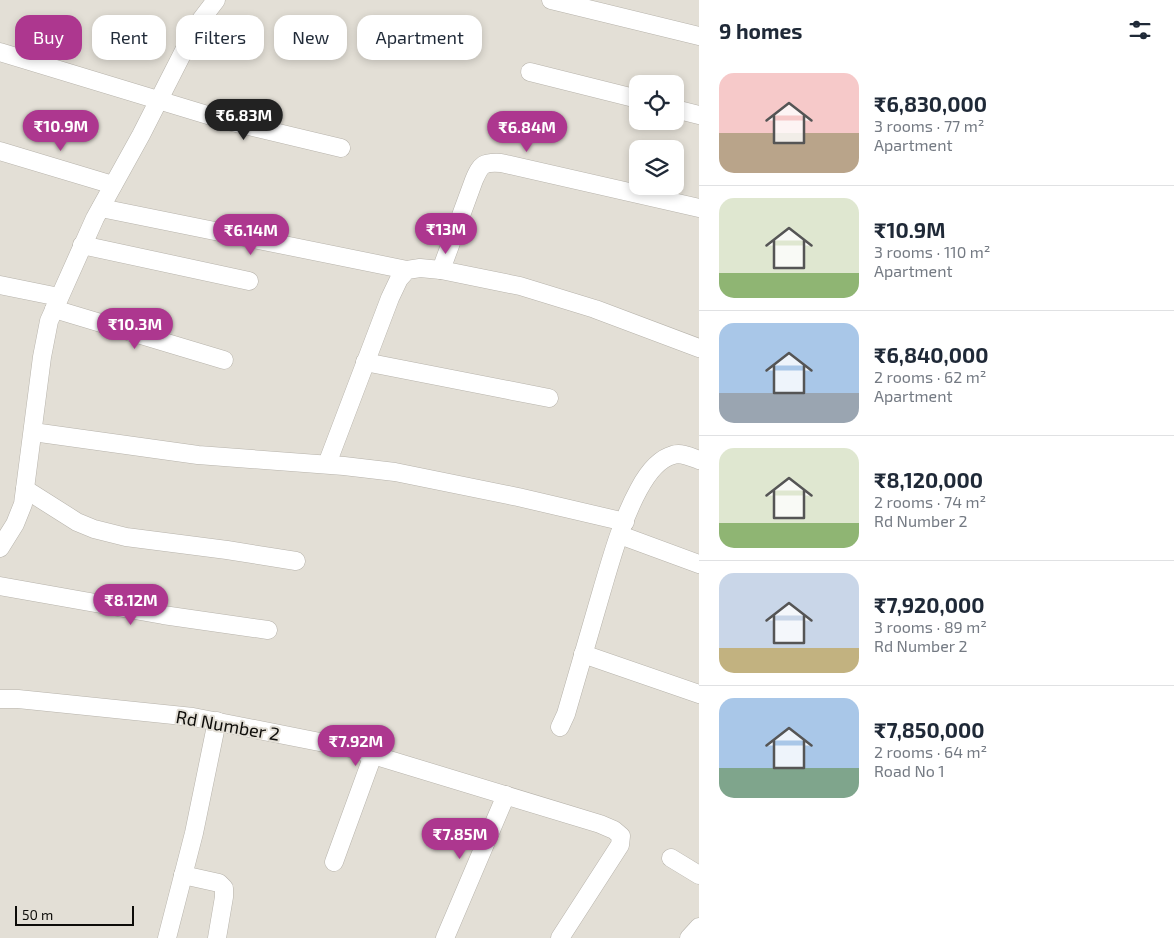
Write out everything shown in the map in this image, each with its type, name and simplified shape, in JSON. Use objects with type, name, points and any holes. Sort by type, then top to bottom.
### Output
[{"type":"street","points":[[3,538],[15,524],[23,504],[42,357],[49,321],[56,303],[82,245],[197,25],[216,0]]},
{"type":"street","points":[[551,0],[699,36]]},
{"type":"street","points":[[0,52],[224,120],[340,148]]},
{"type":"street","points":[[530,72],[629,97]]},
{"type":"street","points":[[684,110],[699,114]]},
{"type":"street","points":[[0,151],[113,185]]},
{"type":"street","points":[[441,270],[474,180],[479,168],[484,164],[501,163],[699,208]]},
{"type":"street","points":[[101,208],[407,270],[420,268],[441,270],[520,286],[595,309],[699,348]]},
{"type":"street","points":[[82,245],[249,280]]},
{"type":"street","points":[[327,464],[390,298],[399,279],[407,270]]},
{"type":"street","points":[[0,286],[224,360]]},
{"type":"street","points":[[365,362],[549,398]]},
{"type":"street","points":[[33,432],[198,454],[327,464],[395,472],[518,496],[622,528],[699,564]]},
{"type":"street","points":[[560,727],[566,714],[631,503],[649,473],[663,460],[674,454],[685,455],[699,460]]},
{"type":"street","points":[[25,489],[77,522],[94,529],[126,537],[296,561]]},
{"type":"street","points":[[0,586],[163,615],[268,630]]},
{"type":"street","points":[[583,654],[699,694]]},
{"type":"street","name":"Rd Number 2","points":[[0,699],[193,716],[350,748],[600,824],[614,830],[621,836],[620,845],[560,938]]},
{"type":"street","points":[[167,938],[194,833],[217,721]]},
{"type":"street","points":[[334,862],[373,755]]},
{"type":"street","points":[[445,938],[506,795]]},
{"type":"street","points":[[672,858],[699,875]]},
{"type":"street","points":[[183,876],[219,883],[224,888],[217,938]]},
{"type":"street","points":[[689,938],[699,927]]}]
